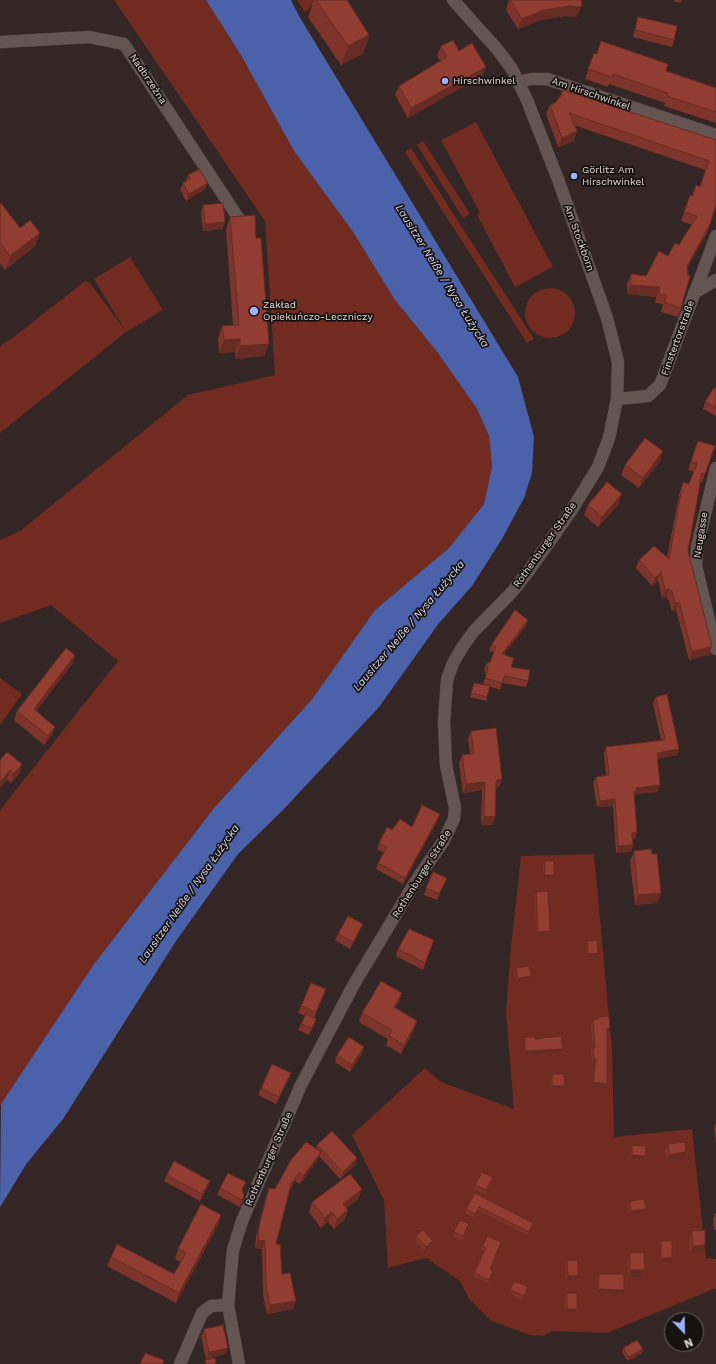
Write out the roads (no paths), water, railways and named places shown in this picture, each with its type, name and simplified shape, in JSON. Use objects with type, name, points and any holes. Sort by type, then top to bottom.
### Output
[{"type":"street","points":[[453,0],[497,49],[519,82]]},
{"type":"street","name":"Nadbrzeżna","points":[[0,42],[88,37],[124,44],[239,219]]},
{"type":"street","name":"Am Hirschwinkel","points":[[519,82],[531,79],[547,79],[716,136]]},
{"type":"street","name":"Am Stockborn","points":[[519,82],[559,182],[607,318],[618,362],[617,399]]},
{"type":"street","points":[[694,293],[716,236]]},
{"type":"street","name":"Finstertorstraße","points":[[617,399],[648,396],[660,385],[694,293],[716,280]]},
{"type":"street","name":"Rothenburger Straße","points":[[239,1364],[228,1305],[233,1250],[242,1221],[301,1085],[353,986],[417,879],[451,828],[454,819],[454,808],[446,765],[444,722],[447,680],[463,646],[474,631],[512,592],[528,572],[571,511],[598,468],[609,438],[617,399]]},
{"type":"street","name":"Neugasse","points":[[716,468],[697,546],[696,566],[716,649]]},
{"type":"street","points":[[180,1364],[202,1312],[211,1306],[228,1305]]},
{"type":"water","name":"Lausitzer Neiße / Nysa Łużycka","points":[[206,0],[291,0],[299,16],[518,377],[534,437],[532,473],[524,498],[502,539],[472,586],[439,623],[379,707],[283,810],[238,854],[176,941],[63,1119],[27,1163],[0,1207],[1,1104],[94,964],[214,808],[313,698],[375,610],[449,548],[484,504],[492,467],[489,436],[477,409],[438,353],[395,300],[353,232],[294,151],[242,57]]},
{"type":"place","name":"Hirschwinkel","points":[[445,81]]},
{"type":"place","name":"Görlitz Am Hirschwinkel","points":[[574,176]]},
{"type":"place","name":"Zakład Opiekuńczo-Leczniczy","points":[[254,311]]}]
